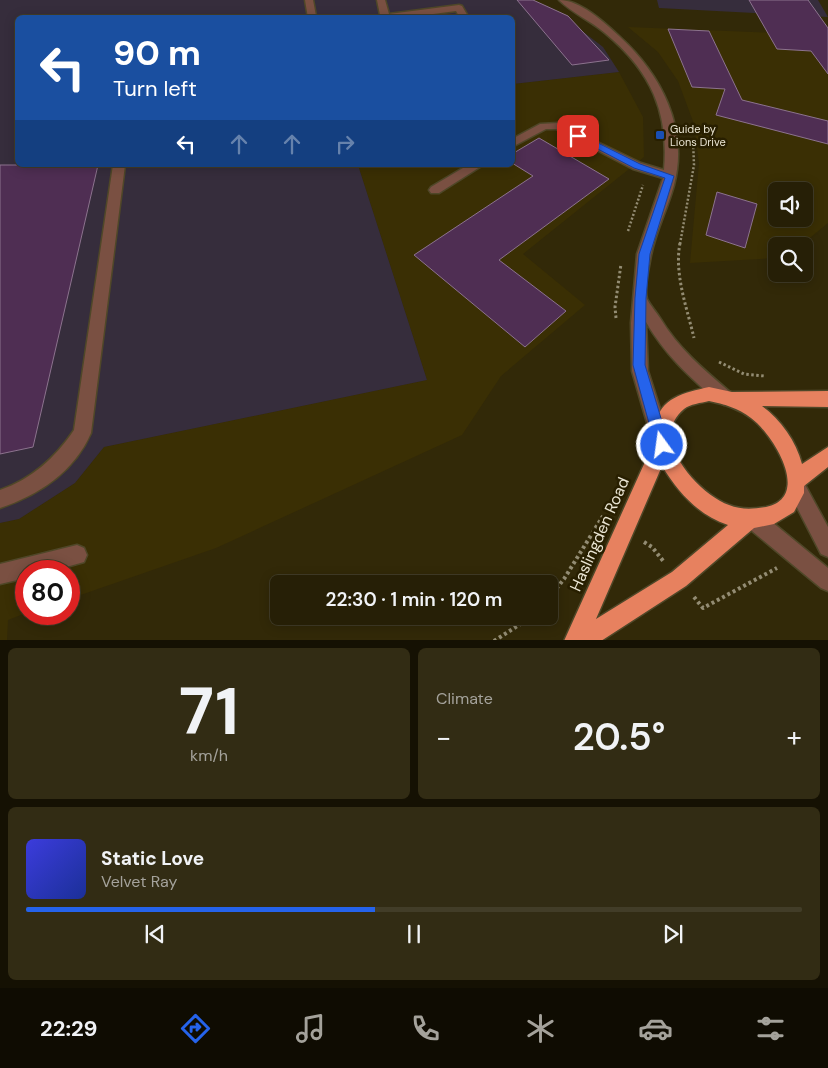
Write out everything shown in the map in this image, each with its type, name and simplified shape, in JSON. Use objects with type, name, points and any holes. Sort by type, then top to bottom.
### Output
[{"type":"highway","points":[[726,397],[763,416],[777,430],[792,456],[796,484],[791,500],[783,509],[768,516],[751,519],[717,510],[689,491],[672,471],[662,442],[662,425],[668,412],[677,403],[695,395],[828,399]]},
{"type":"highway","name":"Haslingden Road","points":[[575,640],[662,442]]},
{"type":"highway","points":[[796,484],[828,456]]},
{"type":"highway","points":[[580,640],[678,579],[751,519]]},
{"type":"street","points":[[309,0],[312,15]]},
{"type":"street","points":[[381,0],[382,15]]},
{"type":"street","points":[[562,0],[613,33],[639,59],[652,78],[669,119],[673,148],[670,176],[644,254],[640,298],[639,365],[662,442]]},
{"type":"street","points":[[399,15],[459,8],[463,15]]},
{"type":"street","points":[[515,142],[544,126],[558,126],[646,169],[670,176]]},
{"type":"street","points":[[0,499],[32,486],[53,470],[70,453],[82,433],[119,167]]},
{"type":"street","points":[[435,190],[474,167]]},
{"type":"street","points":[[640,298],[667,343],[688,366],[726,397]]},
{"type":"street","points":[[796,484],[828,547]]},
{"type":"street","points":[[751,519],[828,581]]},
{"type":"street","points":[[0,574],[77,555]]},
{"type":"path","points":[[692,134],[695,153],[694,165],[678,253],[680,279],[694,341]]},
{"type":"path","points":[[627,235],[642,189],[646,169]]},
{"type":"path","points":[[617,323],[615,307],[621,262]]},
{"type":"path","points":[[713,359],[744,374],[770,376]]},
{"type":"path","points":[[558,587],[608,507]]},
{"type":"path","points":[[703,608],[779,566]]},
{"type":"path","points":[[494,640],[518,625]]},
{"type":"shaded area","points":[[0,0],[531,0],[560,14],[603,47],[619,72],[515,84],[515,15],[15,15],[15,167],[359,167],[427,380],[104,447],[75,483],[19,519],[0,523]]},
{"type":"shaded area","points":[[657,0],[818,0],[828,17],[659,8]]},
{"type":"shaded area","points":[[628,27],[828,35],[828,223],[811,237],[768,237],[768,258],[690,263],[699,163],[694,124],[678,81],[658,52]]},
{"type":"shaded area","points":[[619,72],[643,117],[644,157],[523,254],[585,305],[501,376],[462,435],[216,548],[80,595],[80,560],[15,560],[15,617],[8,620],[7,640],[0,640],[0,523],[19,519],[75,483],[104,447],[427,380],[359,167],[515,167],[515,84]]},
{"type":"building","points":[[517,0],[533,0],[568,16],[609,60],[572,65]]},
{"type":"building","points":[[749,0],[808,0],[828,28],[828,74],[811,51],[777,49]]},
{"type":"building","points":[[668,29],[709,31],[742,100],[828,121],[828,144],[716,115],[725,89],[692,87]]},
{"type":"building","points":[[539,138],[609,179],[499,260],[566,311],[525,347],[414,255],[533,176],[515,165],[515,152]]},
{"type":"building","points":[[0,165],[15,165],[15,167],[98,167],[33,447],[0,454]]},
{"type":"building","points":[[717,192],[757,204],[745,248],[706,235]]},
{"type":"place","name":"Guide by Lions Drive","points":[[660,135]]},
{"type":"route","points":[[578,136],[637,166],[670,176],[644,254],[640,298],[639,365],[662,445]]}]
